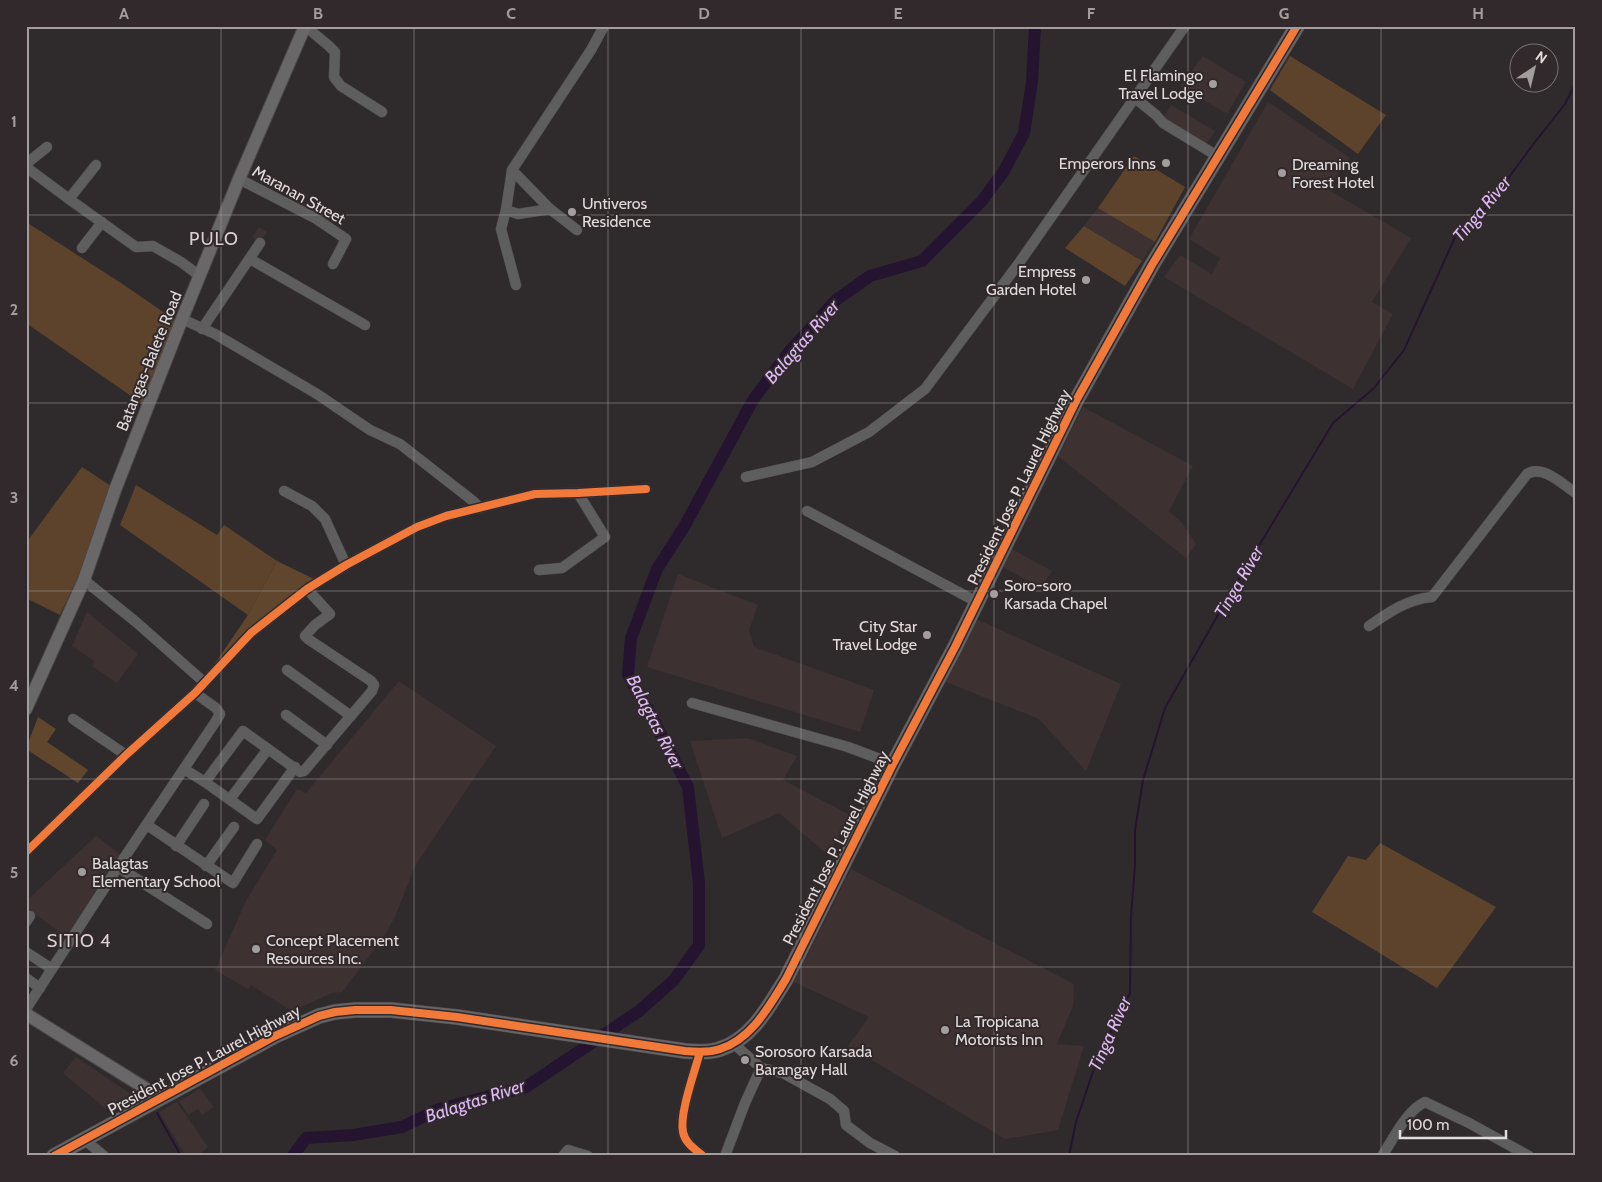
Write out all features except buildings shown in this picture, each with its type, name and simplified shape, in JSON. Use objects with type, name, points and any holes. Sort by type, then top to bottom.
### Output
[{"type":"highway","name":"President Jose P. Laurel Highway","points":[[54,1156],[72,1152],[85,1140],[282,1033],[319,1016],[335,1012],[391,1010],[457,1017],[610,1041],[700,1052],[719,1050],[734,1044],[744,1037],[786,979],[893,764],[955,647],[1042,468],[1101,355],[1157,257],[1297,26]]},
{"type":"main road","name":"Batangas-Balete Road","points":[[26,709],[84,580],[115,490],[182,319],[239,179],[305,26]]},
{"type":"main road","points":[[26,1014],[161,1098]]},
{"type":"street","points":[[305,26],[335,52],[334,77],[341,86],[382,112]]},
{"type":"street","points":[[516,285],[501,229],[512,170],[591,50],[604,26]]},
{"type":"street","points":[[746,477],[812,462],[869,432],[924,389],[1019,263],[1185,26]]},
{"type":"street","points":[[1136,98],[1163,123],[1219,157]]},
{"type":"street","points":[[47,147],[26,166],[136,247],[153,246],[181,262],[200,276]]},
{"type":"street","points":[[69,199],[96,165]]},
{"type":"street","points":[[512,170],[550,209],[577,230]]},
{"type":"street","name":"Maranan Street","points":[[239,179],[315,218],[346,239],[332,264]]},
{"type":"street","points":[[506,210],[518,214],[550,209]]},
{"type":"street","points":[[82,248],[102,222]]},
{"type":"street","points":[[202,329],[260,243]]},
{"type":"street","points":[[250,259],[365,325]]},
{"type":"street","points":[[182,319],[215,334],[317,394],[370,430],[400,444],[480,508]]},
{"type":"street","points":[[1369,626],[1394,609],[1420,598],[1432,597],[1527,474],[1539,470],[1576,493]]},
{"type":"street","points":[[26,852],[126,755],[195,693],[251,633],[307,589],[346,565],[417,527],[446,516],[535,494],[646,489]]},
{"type":"street","points":[[284,491],[312,506],[325,520],[346,565]]},
{"type":"street","points":[[538,570],[562,568],[605,537],[578,493]]},
{"type":"street","points":[[807,510],[977,602]]},
{"type":"street","points":[[84,580],[136,622],[204,682]]},
{"type":"street","points":[[206,782],[244,731],[300,772],[304,771],[372,691],[374,685],[371,681],[305,636],[307,632],[330,614],[307,589]]},
{"type":"street","points":[[287,670],[351,716]]},
{"type":"street","points":[[26,1009],[220,714],[216,708],[195,693]]},
{"type":"street","points":[[692,703],[848,747],[893,764]]},
{"type":"street","points":[[286,715],[327,745]]},
{"type":"street","points":[[73,719],[126,755]]},
{"type":"street","points":[[230,799],[268,749]]},
{"type":"street","points":[[184,769],[206,782],[257,819],[295,767]]},
{"type":"street","points":[[176,846],[204,804]]},
{"type":"street","points":[[147,825],[233,884],[257,844]]},
{"type":"street","points":[[206,866],[234,826]]},
{"type":"street","points":[[118,867],[207,924]]},
{"type":"street","points":[[26,952],[52,969]]},
{"type":"street","points":[[26,978],[40,988]]},
{"type":"street","points":[[734,1044],[761,1068],[782,1073],[830,1098],[844,1111],[846,1125],[870,1143],[895,1156]]},
{"type":"street","points":[[700,1052],[682,1118],[683,1133],[688,1142],[703,1156]]},
{"type":"street","points":[[725,1156],[745,1103],[761,1068]]},
{"type":"street","points":[[1382,1156],[1402,1124],[1419,1105],[1425,1102],[1469,1123],[1529,1156]]},
{"type":"street","points":[[85,1140],[104,1156]]},
{"type":"street","points":[[563,1156],[568,1150],[588,1156]]},
{"type":"shaded area","name":"El Flamingo Travel Lodge","points":[[1203,56],[1246,82],[1227,114],[1180,86]]},
{"type":"shaded area","points":[[1290,56],[1386,115],[1358,154],[1270,90]]},
{"type":"shaded area","points":[[1268,102],[1350,158],[1327,189],[1411,238],[1372,302],[1393,314],[1353,389],[1164,277],[1180,255],[1212,274],[1220,258],[1189,239]]},
{"type":"shaded area","points":[[1171,105],[1215,131],[1205,146],[1162,120]]},
{"type":"shaded area","points":[[1134,156],[1185,187],[1155,242],[1098,208]]},
{"type":"shaded area","points":[[1098,208],[1155,242],[1142,261],[1084,226]]},
{"type":"shaded area","points":[[26,222],[175,320],[144,405],[26,323]]},
{"type":"shaded area","points":[[1084,226],[1142,261],[1125,286],[1065,248]]},
{"type":"shaded area","points":[[259,227],[267,232],[259,243],[252,237]]},
{"type":"shaded area","points":[[1083,407],[1193,466],[1169,511],[1182,523],[1196,544],[1186,558],[1058,456]]},
{"type":"shaded area","points":[[82,467],[111,486],[77,579],[60,615],[26,598],[26,543]]},
{"type":"shaded area","points":[[136,485],[217,535],[224,525],[277,561],[248,615],[120,525]]},
{"type":"shaded area","points":[[1012,549],[1052,571],[1041,588],[1003,567]]},
{"type":"shaded area","points":[[277,561],[314,579],[257,626],[205,678],[248,615]]},
{"type":"shaded area","points":[[678,574],[758,605],[749,630],[754,647],[874,690],[860,732],[647,667]]},
{"type":"shaded area","points":[[87,612],[138,654],[117,683],[92,666],[94,661],[72,646]]},
{"type":"shaded area","points":[[976,619],[1121,684],[1086,771],[1039,719],[946,682]]},
{"type":"shaded area","points":[[399,681],[496,746],[415,866],[395,917],[383,938],[342,992],[332,993],[292,1011],[251,985],[248,989],[215,970],[246,901],[277,850],[265,840],[297,789],[306,793]]},
{"type":"shaded area","points":[[38,717],[56,729],[47,742],[88,770],[78,783],[26,749]]},
{"type":"shaded area","points":[[748,738],[797,756],[783,780],[850,815],[828,855],[779,813],[722,838],[690,741]]},
{"type":"shaded area","name":"Balagtas Elementary School","points":[[96,836],[120,854],[66,937],[26,907],[26,901]]},
{"type":"shaded area","points":[[1380,843],[1496,907],[1437,988],[1312,912],[1348,856],[1366,860]]},
{"type":"shaded area","name":"La Tropicana Motorists Inn","points":[[851,869],[1074,984],[1073,1006],[1057,1044],[1084,1046],[1058,1130],[1005,1139],[848,1046],[869,1017],[794,982]]},
{"type":"shaded area","points":[[76,1057],[131,1094],[106,1109],[63,1073]]},
{"type":"shaded area","points":[[200,1089],[214,1107],[202,1115],[198,1109],[188,1115],[179,1101]]},
{"type":"shaded area","points":[[177,1102],[208,1147],[197,1156],[186,1156],[159,1112]]},
{"type":"waterway","name":"Balagtas River","points":[[293,1156],[306,1138],[353,1135],[402,1127],[439,1109],[526,1087],[639,1011],[674,980],[699,945],[699,883],[688,787],[628,675],[631,638],[657,569],[684,527],[753,400],[788,353],[836,300],[870,276],[922,261],[981,202],[1004,171],[1024,133],[1032,82],[1035,26]]},
{"type":"waterway","name":"Tinga River","points":[[1069,1156],[1076,1122],[1098,1057],[1130,993],[1135,830],[1143,780],[1165,708],[1231,592],[1333,423],[1374,388],[1404,350],[1456,235],[1487,207],[1565,104],[1576,82]]},
{"type":"waterway","points":[[157,1113],[181,1156]]},
{"type":"cycle path","points":[[54,1156],[275,1036],[319,1016],[335,1012],[391,1010],[457,1017],[698,1052],[716,1050],[731,1044],[750,1030],[759,1020],[786,979],[893,764],[955,647],[1077,399],[1152,265],[1297,26]]},
{"type":"cycle path","points":[[26,852],[126,755],[195,693],[251,633],[307,589],[346,565],[417,527],[446,516],[535,494],[646,489]]},
{"type":"cycle path","points":[[700,1052],[685,1104],[682,1124],[686,1139],[703,1156]]},
{"type":"place","name":"El Flamingo Travel Lodge","points":[[1213,84]]},
{"type":"place","name":"Emperors Inns","points":[[1166,163]]},
{"type":"place","name":"Dreaming Forest Hotel","points":[[1282,173]]},
{"type":"place","name":"Untiveros Residence","points":[[572,212]]},
{"type":"place","name":"Empress Garden Hotel","points":[[1086,280]]},
{"type":"place","name":"Soro-soro Karsada Chapel","points":[[994,594]]},
{"type":"place","name":"City Star Travel Lodge","points":[[927,635]]},
{"type":"place","name":"Balagtas Elementary School","points":[[82,872]]},
{"type":"place","name":"Concept Placement Resources Inc.","points":[[256,949]]},
{"type":"place","name":"La Tropicana Motorists Inn","points":[[945,1030]]},
{"type":"place","name":"Sorosoro Karsada Barangay Hall","points":[[745,1060]]},
{"type":"district","name":"PULO","points":[[214,239]]},
{"type":"district","name":"SITIO 4","points":[[79,941]]}]
